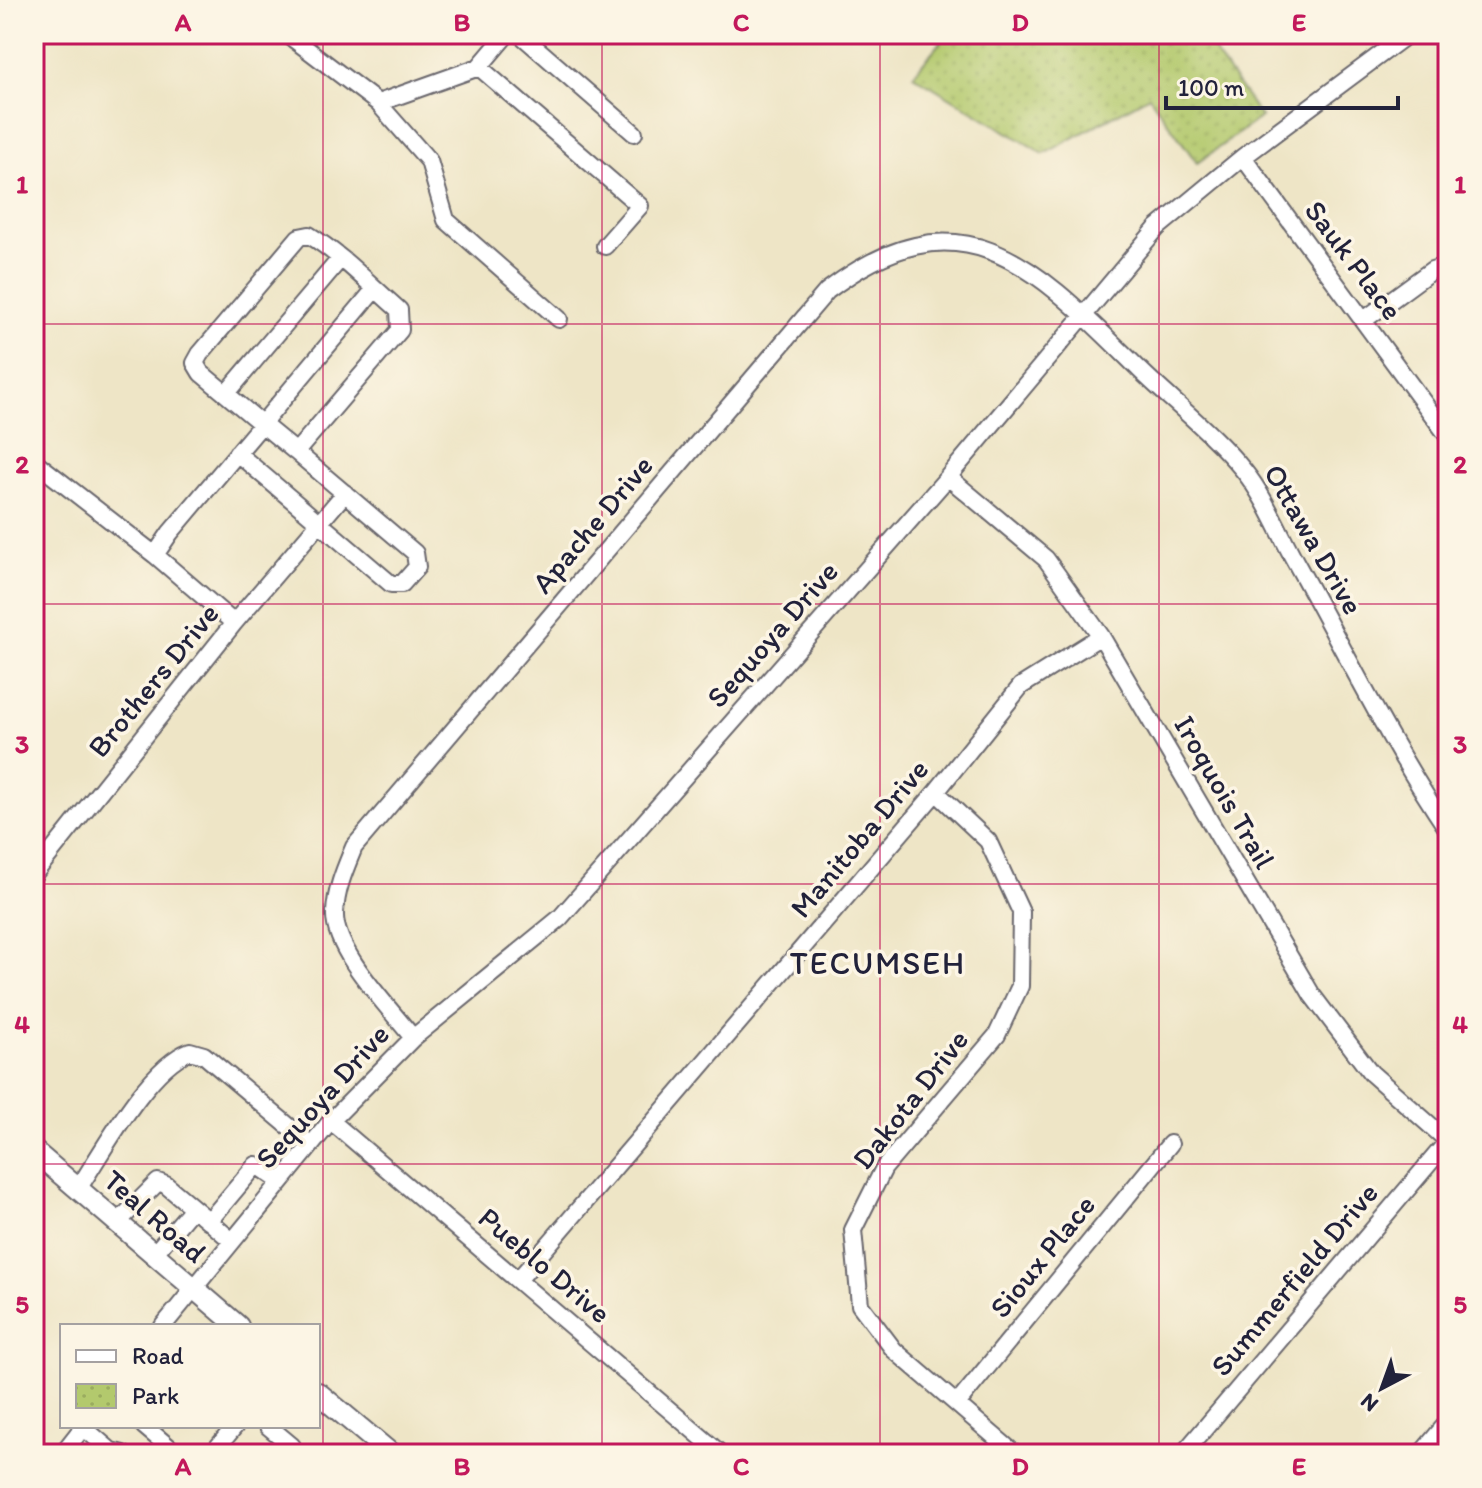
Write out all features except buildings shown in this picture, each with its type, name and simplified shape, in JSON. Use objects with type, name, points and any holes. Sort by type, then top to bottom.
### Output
[{"type":"main road","name":"Teal Road","points":[[34,1151],[235,1324]]},
{"type":"main road","points":[[320,1395],[391,1454]]},
{"type":"street","points":[[34,39],[38,34]]},
{"type":"street","points":[[287,34],[378,103],[429,161],[446,220],[559,319]]},
{"type":"street","points":[[378,103],[479,67],[507,34]]},
{"type":"street","points":[[520,34],[634,133]]},
{"type":"street","name":"Sequoya Drive","points":[[165,1324],[331,1121],[413,1038],[560,918],[948,477],[1082,313],[1157,228],[1243,157],[1408,34]]},
{"type":"street","points":[[479,67],[640,206],[605,246]]},
{"type":"street","name":"Sauk Place","points":[[1243,157],[1448,436]]},
{"type":"street","points":[[237,453],[391,584],[402,584],[417,567],[415,553],[201,373],[195,363],[299,237],[309,235],[399,310],[400,330],[296,452]]},
{"type":"street","name":"Apache Drive","points":[[413,1038],[342,946],[334,916],[339,884],[354,847],[827,291],[863,263],[894,249],[935,243],[984,247],[1027,266],[1082,313]]},
{"type":"street","points":[[226,394],[340,259]]},
{"type":"street","points":[[1364,320],[1432,270],[1448,265]]},
{"type":"street","points":[[155,555],[375,289]]},
{"type":"street","name":"Ottawa Drive","points":[[1082,313],[1245,472],[1442,808],[1448,830]]},
{"type":"street","points":[[34,461],[155,555],[234,623]]},
{"type":"street","name":"Iroquois Trail","points":[[948,477],[1046,559],[1101,636],[1312,995],[1371,1073],[1448,1141]]},
{"type":"street","name":"Brothers Drive","points":[[34,874],[234,623],[345,493]]},
{"type":"street","name":"Manitoba Drive","points":[[519,1279],[936,792],[1021,686],[1101,636]]},
{"type":"street","name":"Dakota Drive","points":[[936,792],[988,841],[1021,912],[1020,986],[997,1035],[884,1168],[853,1230],[860,1305],[894,1350],[1015,1454]]},
{"type":"street","points":[[78,1189],[118,1123],[170,1062],[190,1051],[204,1055],[311,1145]]},
{"type":"street","name":"Pueblo Drive","points":[[331,1121],[721,1454]]},
{"type":"street","name":"Summerfield Drive","points":[[1183,1454],[1448,1141]]},
{"type":"street","name":"Sioux Place","points":[[957,1404],[1170,1144]]},
{"type":"street","points":[[209,1221],[258,1164],[281,1182]]},
{"type":"street","points":[[117,1223],[158,1182],[166,1185],[232,1241]]},
{"type":"street","points":[[237,1187],[261,1206]]},
{"type":"street","points":[[154,1254],[193,1208]]},
{"type":"street","points":[[1421,1454],[1448,1422]]},
{"type":"street","points":[[62,1454],[82,1428]]},
{"type":"street","points":[[86,1428],[115,1453]]},
{"type":"street","points":[[146,1428],[177,1454]]},
{"type":"street","points":[[212,1454],[233,1428]]},
{"type":"street","points":[[270,1428],[292,1446]]},
{"type":"green space","points":[[947,34],[1231,34],[1213,50],[1261,117],[1197,163],[1149,96],[1044,154],[913,75]]},
{"type":"district","name":"TECUMSEH","points":[[878,963]]}]
